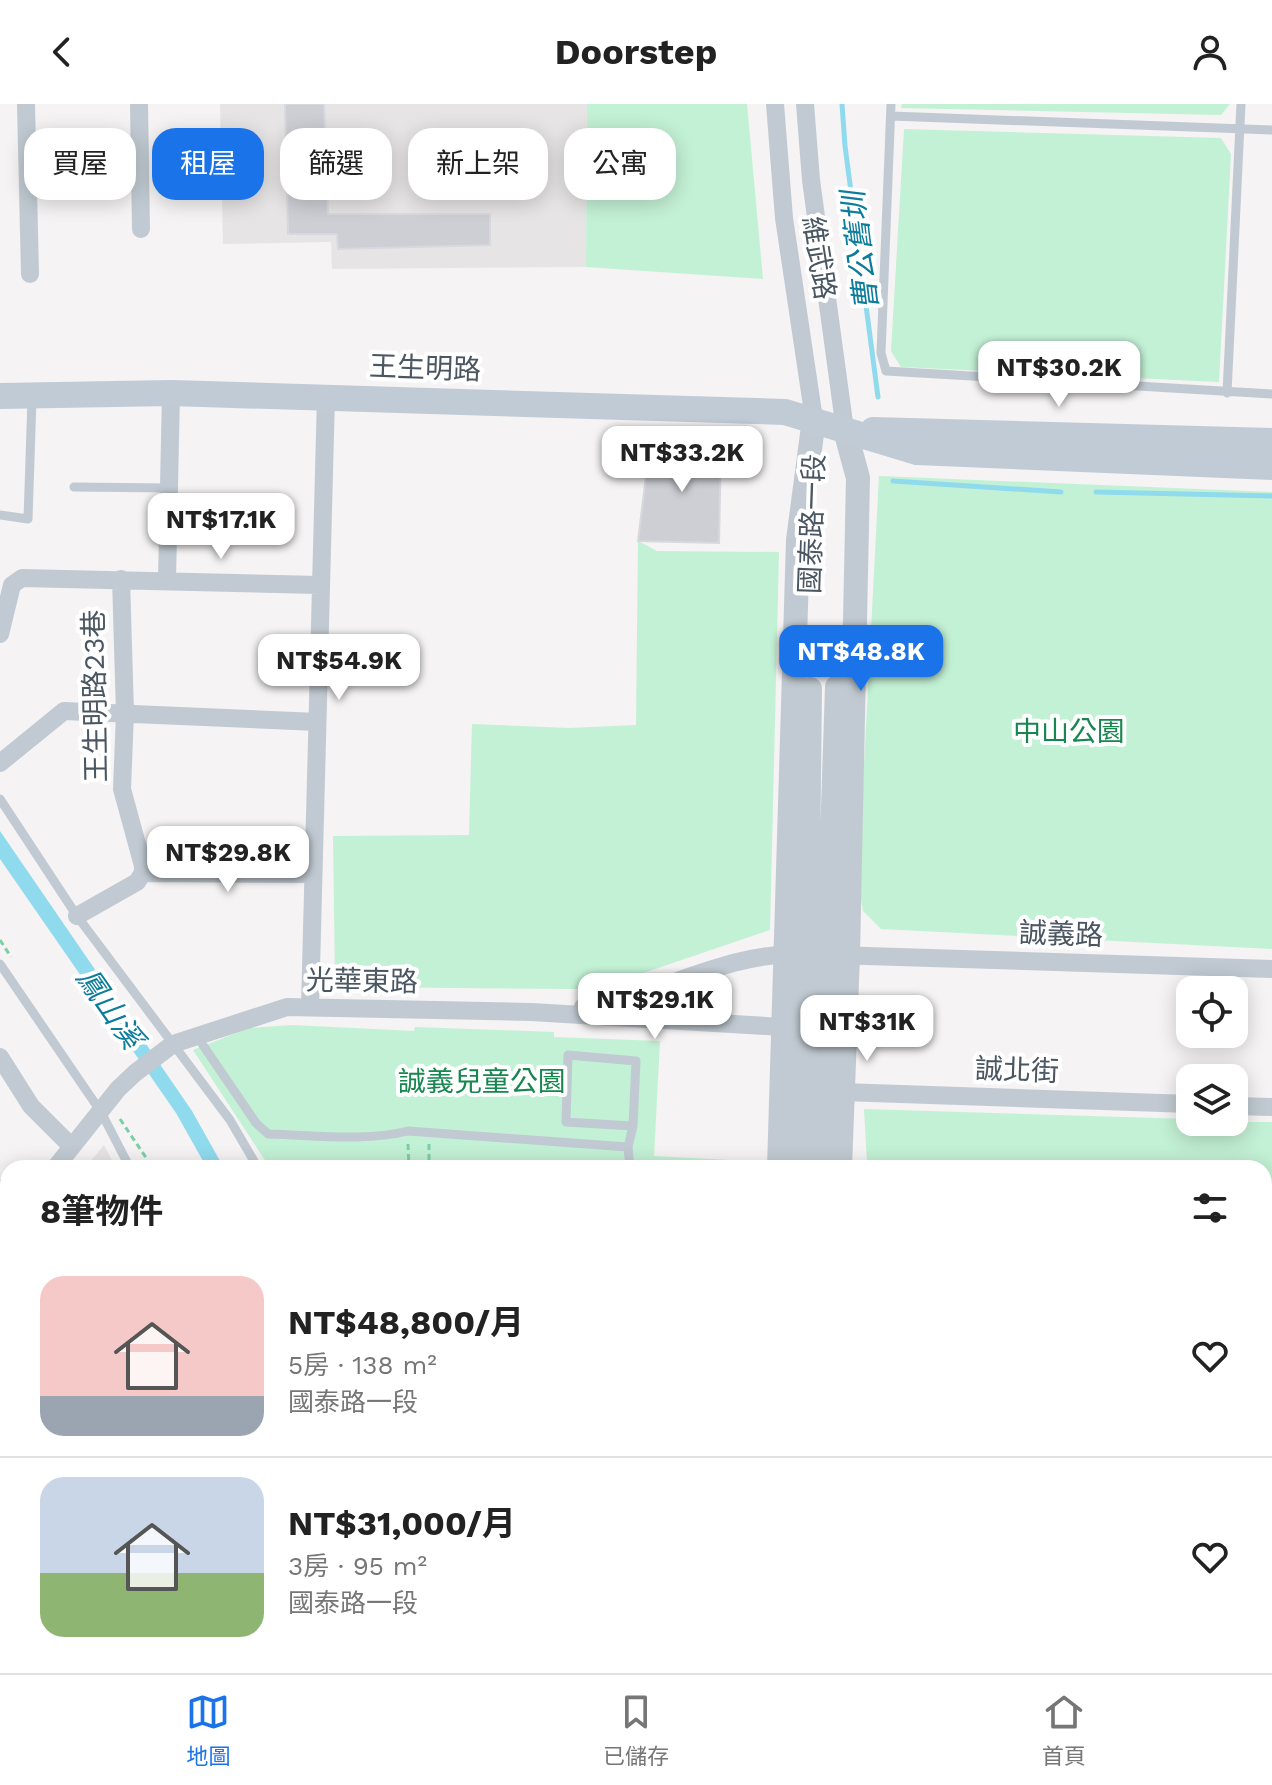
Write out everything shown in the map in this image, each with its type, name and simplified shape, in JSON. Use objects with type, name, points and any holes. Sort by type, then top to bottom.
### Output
[{"type":"main road","name":"王生明路","points":[[0,396],[171,393],[326,396],[785,412],[917,452],[1272,467]]},
{"type":"main road","points":[[845,430],[1272,441]]},
{"type":"street","points":[[26,104],[30,274]]},
{"type":"street","points":[[139,104],[141,229]]},
{"type":"street","name":"維武路","points":[[775,104],[784,218],[814,419]]},
{"type":"street","name":"維武路","points":[[805,104],[811,180],[845,430]]},
{"type":"street","points":[[167,580],[171,393]]},
{"type":"street","points":[[310,1007],[326,396]]},
{"type":"street","name":"國泰路一段","points":[[814,419],[798,849],[842,1092],[840,1160]]},
{"type":"street","name":"國泰路一段","points":[[800,1160],[817,954],[845,430]]},
{"type":"street","points":[[0,634],[12,585],[22,578],[320,585]]},
{"type":"street","name":"王生明路23巷","points":[[121,579],[125,713],[122,789],[143,873]]},
{"type":"street","points":[[0,763],[64,711],[317,722]]},
{"type":"street","points":[[77,916],[137,882],[143,873],[313,874]]},
{"type":"street","name":"國泰路一段","points":[[779,1160],[783,1027],[817,954]]},
{"type":"street","name":"國泰路一段","points":[[817,954],[821,1160]]},
{"type":"street","name":"誠義路","points":[[817,954],[1272,969]]},
{"type":"street","name":"光華東路","points":[[531,1012],[601,1005],[743,959],[817,954]]},
{"type":"street","name":"光華東路","points":[[101,1112],[118,1089],[173,1044],[196,1034],[287,1007],[531,1012],[783,1027]]},
{"type":"street","points":[[0,1057],[31,1106],[72,1147]]},
{"type":"street","name":"誠北街","points":[[842,1092],[1176,1104]]},
{"type":"street","points":[[1248,1106],[1272,1107]]},
{"type":"street","points":[[61,1160],[101,1112]]},
{"type":"lane","points":[[891,104],[881,353],[886,371],[1272,394]]},
{"type":"lane","points":[[1227,393],[1241,104]]},
{"type":"lane","points":[[891,116],[1272,130]]},
{"type":"lane","points":[[0,515],[28,519],[32,395]]},
{"type":"lane","points":[[74,487],[169,488]]},
{"type":"lane","points":[[0,799],[77,916],[230,1120],[253,1160]]},
{"type":"lane","points":[[0,964],[101,1112],[126,1160]]},
{"type":"lane","points":[[196,1034],[256,1123],[268,1134],[349,1136],[391,1135],[408,1131],[628,1147]]},
{"type":"lane","points":[[629,1160],[628,1147],[633,1126],[636,1061],[568,1055],[566,1122],[633,1126]]},
{"type":"path","points":[[408,1131],[409,1160]]},
{"type":"path","points":[[429,1160],[430,1133]]},
{"type":"shaded area","points":[[220,104],[587,104],[587,128],[564,128],[564,200],[586,200],[586,267],[332,269],[331,242],[223,244],[222,200],[264,200],[264,128],[221,128]]},
{"type":"shaded area","points":[[104,1145],[112,1160],[92,1160]]},
{"type":"green space","points":[[587,104],[747,104],[763,279],[586,267],[586,200],[676,200],[676,128],[587,128]]},
{"type":"green space","points":[[902,104],[1230,104],[1221,115],[901,108]]},
{"type":"green space","points":[[904,129],[1221,138],[1231,154],[1219,382],[901,367],[891,351]]},
{"type":"green space","name":"中山公園","points":[[879,476],[1272,492],[1272,949],[881,929],[863,911],[858,881]]},
{"type":"green space","points":[[638,541],[657,551],[779,552],[770,930],[602,987],[349,987],[335,980],[333,836],[469,835],[472,724],[569,728],[636,725]]},
{"type":"green space","name":"誠義兒童公園","points":[[292,1025],[414,1031],[415,1027],[554,1032],[554,1037],[660,1041],[654,1156],[731,1160],[265,1160],[193,1050],[249,1028]]},
{"type":"green space","points":[[864,1109],[1176,1119],[1176,1136],[1248,1136],[1248,1122],[1272,1122],[1272,1160],[867,1160]]},
{"type":"water","name":"鳳山溪","points":[[0,831],[192,1111],[220,1160],[202,1160],[176,1113],[0,859]]},
{"type":"building","points":[[285,104],[324,104],[325,128],[286,128]]},
{"type":"building","points":[[287,200],[327,200],[328,214],[490,214],[490,245],[338,249],[337,234],[288,234]]},
{"type":"building","points":[[650,443],[721,445],[719,543],[638,541]]},
{"type":"waterway","name":"曹公舊圳","points":[[842,104],[878,397]]},
{"type":"waterway","name":"曹公舊圳","points":[[893,481],[1061,492]]},
{"type":"waterway","name":"曹公舊圳","points":[[1096,492],[1272,496]]}]
